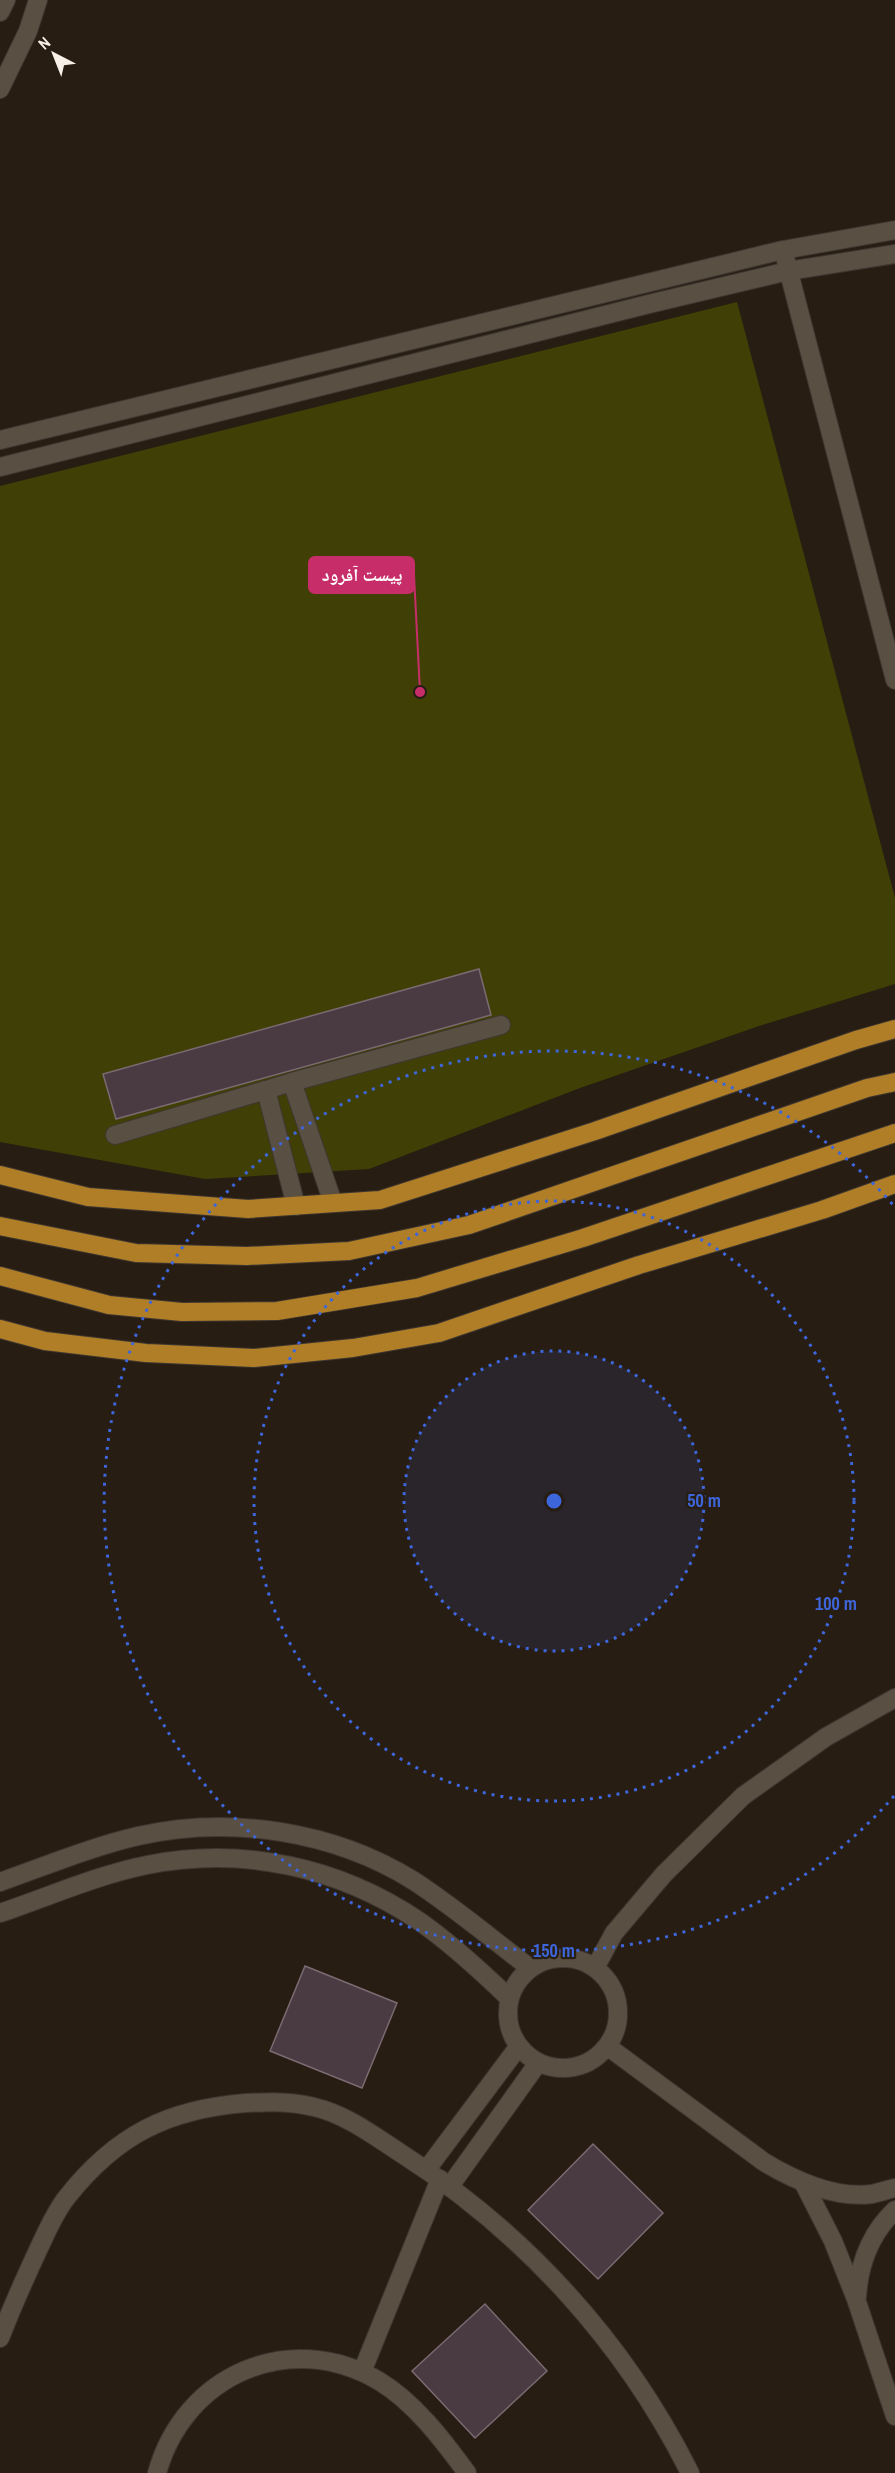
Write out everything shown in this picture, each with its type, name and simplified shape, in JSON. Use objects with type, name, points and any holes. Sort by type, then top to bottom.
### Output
[{"type":"main road","points":[[0,1175],[88,1197],[249,1209],[380,1200],[595,1131],[856,1040],[895,1029]]},
{"type":"main road","points":[[0,1226],[136,1253],[247,1256],[349,1251],[469,1225],[867,1088],[895,1082]]},
{"type":"main road","points":[[0,1276],[109,1305],[182,1312],[277,1311],[417,1288],[583,1238],[895,1133]]},
{"type":"main road","points":[[0,1329],[45,1341],[146,1353],[254,1358],[353,1348],[439,1333],[639,1265],[822,1210],[895,1184]]},
{"type":"street","points":[[0,12],[6,0]]},
{"type":"street","points":[[0,89],[28,31],[39,0]]},
{"type":"street","points":[[0,440],[783,250],[895,230]]},
{"type":"street","points":[[783,250],[895,680]]},
{"type":"street","points":[[0,467],[642,306],[788,272],[895,254]]},
{"type":"street","points":[[116,1135],[292,1082],[501,1025]]},
{"type":"street","points":[[292,1082],[333,1203]]},
{"type":"street","points":[[266,1090],[296,1206]]},
{"type":"street","points":[[596,1968],[614,1933],[664,1874],[743,1796],[826,1737],[895,1698]]},
{"type":"street","points":[[0,1882],[111,1843],[139,1836],[198,1828],[230,1827],[273,1831],[325,1842],[384,1865],[439,1898],[530,1968]]},
{"type":"street","points":[[0,1913],[119,1872],[154,1864],[200,1858],[229,1858],[287,1864],[344,1880],[397,1906],[463,1955],[509,1998]]},
{"type":"street","points":[[563,1958],[580,1960],[596,1968],[608,1980],[615,1996],[618,2013],[615,2031],[607,2046],[593,2059],[575,2067],[556,2068],[538,2062],[522,2051],[512,2036],[507,2017],[509,1998],[518,1980],[530,1968],[546,1960],[563,1958]]},
{"type":"street","points":[[362,2372],[439,2178],[519,2046]]},
{"type":"street","points":[[607,2046],[764,2162],[803,2182],[847,2193],[870,2194],[895,2188]]},
{"type":"street","points":[[439,2178],[538,2062]]},
{"type":"street","points":[[0,2338],[14,2300],[53,2219],[66,2199],[93,2168],[124,2141],[141,2130],[179,2114],[221,2105],[278,2101],[315,2107],[355,2124],[439,2178],[522,2246],[591,2320],[673,2439],[690,2473]]},
{"type":"street","points":[[803,2182],[833,2241],[856,2299],[895,2416]]},
{"type":"street","points":[[856,2299],[857,2283],[865,2254],[880,2227],[895,2210]]},
{"type":"street","points":[[157,2473],[174,2430],[192,2406],[207,2392],[241,2372],[279,2361],[298,2360],[331,2362],[362,2372],[390,2387],[432,2430],[466,2473]]},
{"type":"shaded area","points":[[737,302],[895,898],[895,984],[759,1026],[580,1088],[369,1169],[205,1179],[0,1142],[0,486]]},
{"type":"building","points":[[479,969],[491,1015],[116,1119],[103,1074]]},
{"type":"building","points":[[305,1966],[397,2003],[362,2088],[270,2051]]},
{"type":"building","points":[[593,2144],[663,2213],[598,2279],[528,2210]]},
{"type":"building","points":[[485,2304],[547,2371],[475,2438],[412,2371]]},
{"type":"place","name":"پیست آفرود","points":[[420,692]]}]
